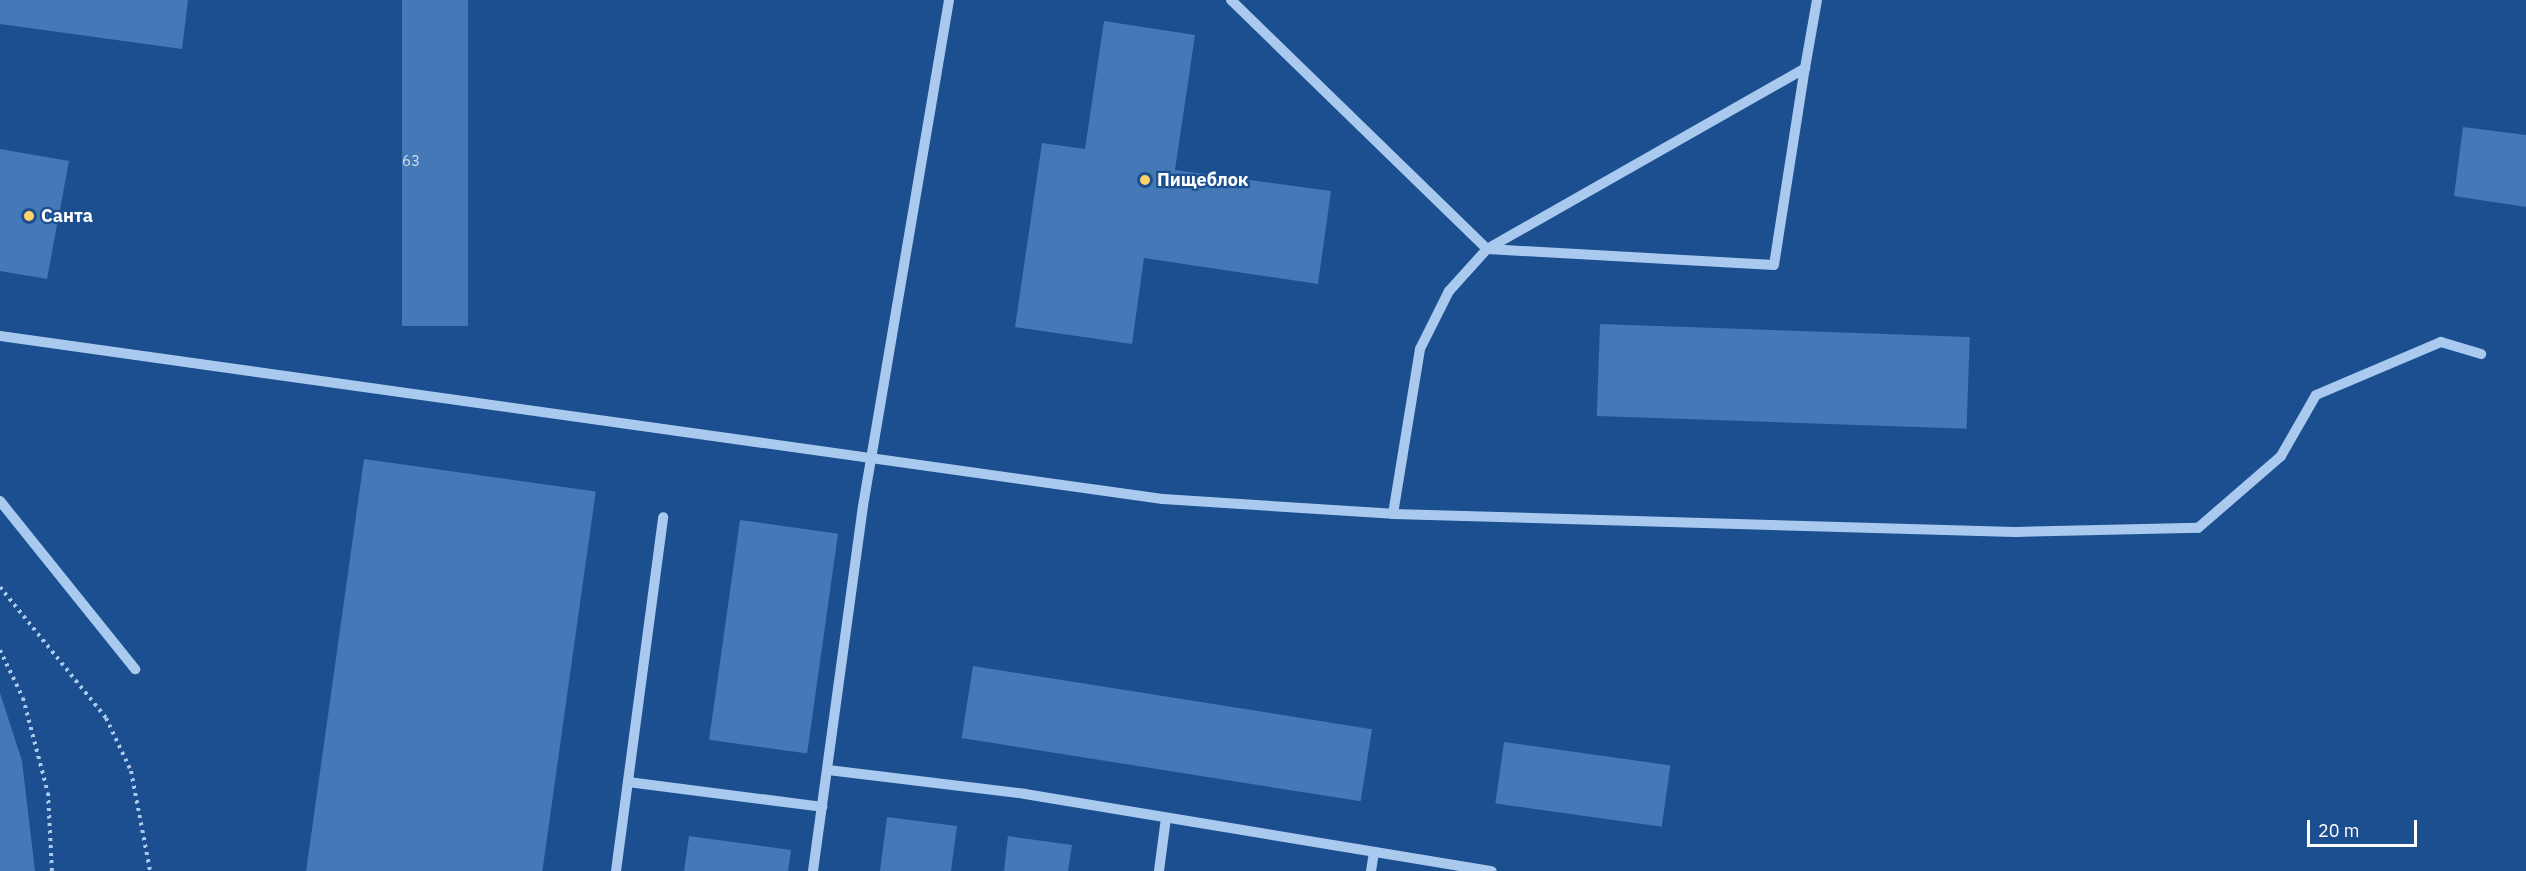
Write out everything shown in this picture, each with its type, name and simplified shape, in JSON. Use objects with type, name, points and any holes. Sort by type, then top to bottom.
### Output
[{"type":"lane","points":[[813,871],[863,506],[949,0]]},
{"type":"lane","points":[[1231,0],[1486,249],[1774,265],[1817,0]]},
{"type":"lane","points":[[1393,514],[1420,349],[1449,291],[1486,249],[1805,68]]},
{"type":"lane","points":[[0,336],[873,456],[1163,499],[1393,514],[2015,531],[2198,528],[2281,456],[2316,395],[2441,342],[2481,354]]},
{"type":"lane","points":[[0,501],[135,669]]},
{"type":"lane","points":[[616,871],[663,517]]},
{"type":"lane","points":[[828,770],[1025,794],[1464,869],[1492,871]]},
{"type":"lane","points":[[628,782],[822,807]]},
{"type":"lane","points":[[1159,871],[1166,818]]},
{"type":"lane","points":[[1371,871],[1374,852]]},
{"type":"path","points":[[0,587],[106,718],[131,771],[150,871]]},
{"type":"path","points":[[0,650],[23,698],[48,793],[51,871]]},
{"type":"building","points":[[0,0],[188,0],[182,49],[0,24]]},
{"type":"building","points":[[402,0],[468,0],[468,326],[402,326]]},
{"type":"building","name":"Пищеблок","points":[[1104,21],[1195,35],[1175,170],[1331,191],[1318,284],[1144,258],[1132,344],[1015,327],[1042,143],[1085,149]]},
{"type":"building","points":[[2463,127],[2526,135],[2526,207],[2454,196]]},
{"type":"building","name":"Санта","points":[[0,149],[69,161],[47,279],[0,271]]},
{"type":"building","points":[[1600,324],[1970,337],[1967,429],[1597,416]]},
{"type":"building","points":[[364,459],[596,492],[542,871],[306,871]]},
{"type":"building","points":[[740,520],[838,534],[807,754],[709,740]]},
{"type":"building","points":[[973,666],[1372,729],[1361,801],[962,738]]},
{"type":"building","points":[[0,693],[22,761],[35,871],[0,871]]},
{"type":"building","points":[[1504,742],[1670,765],[1662,827],[1495,803]]},
{"type":"building","points":[[887,817],[957,826],[951,871],[880,871]]},
{"type":"building","points":[[689,836],[791,850],[788,871],[684,871]]},
{"type":"building","points":[[1008,836],[1072,845],[1068,871],[1004,871]]},
{"type":"place","name":"Пищеблок","points":[[1145,180]]},
{"type":"place","name":"Санта","points":[[29,216]]}]
